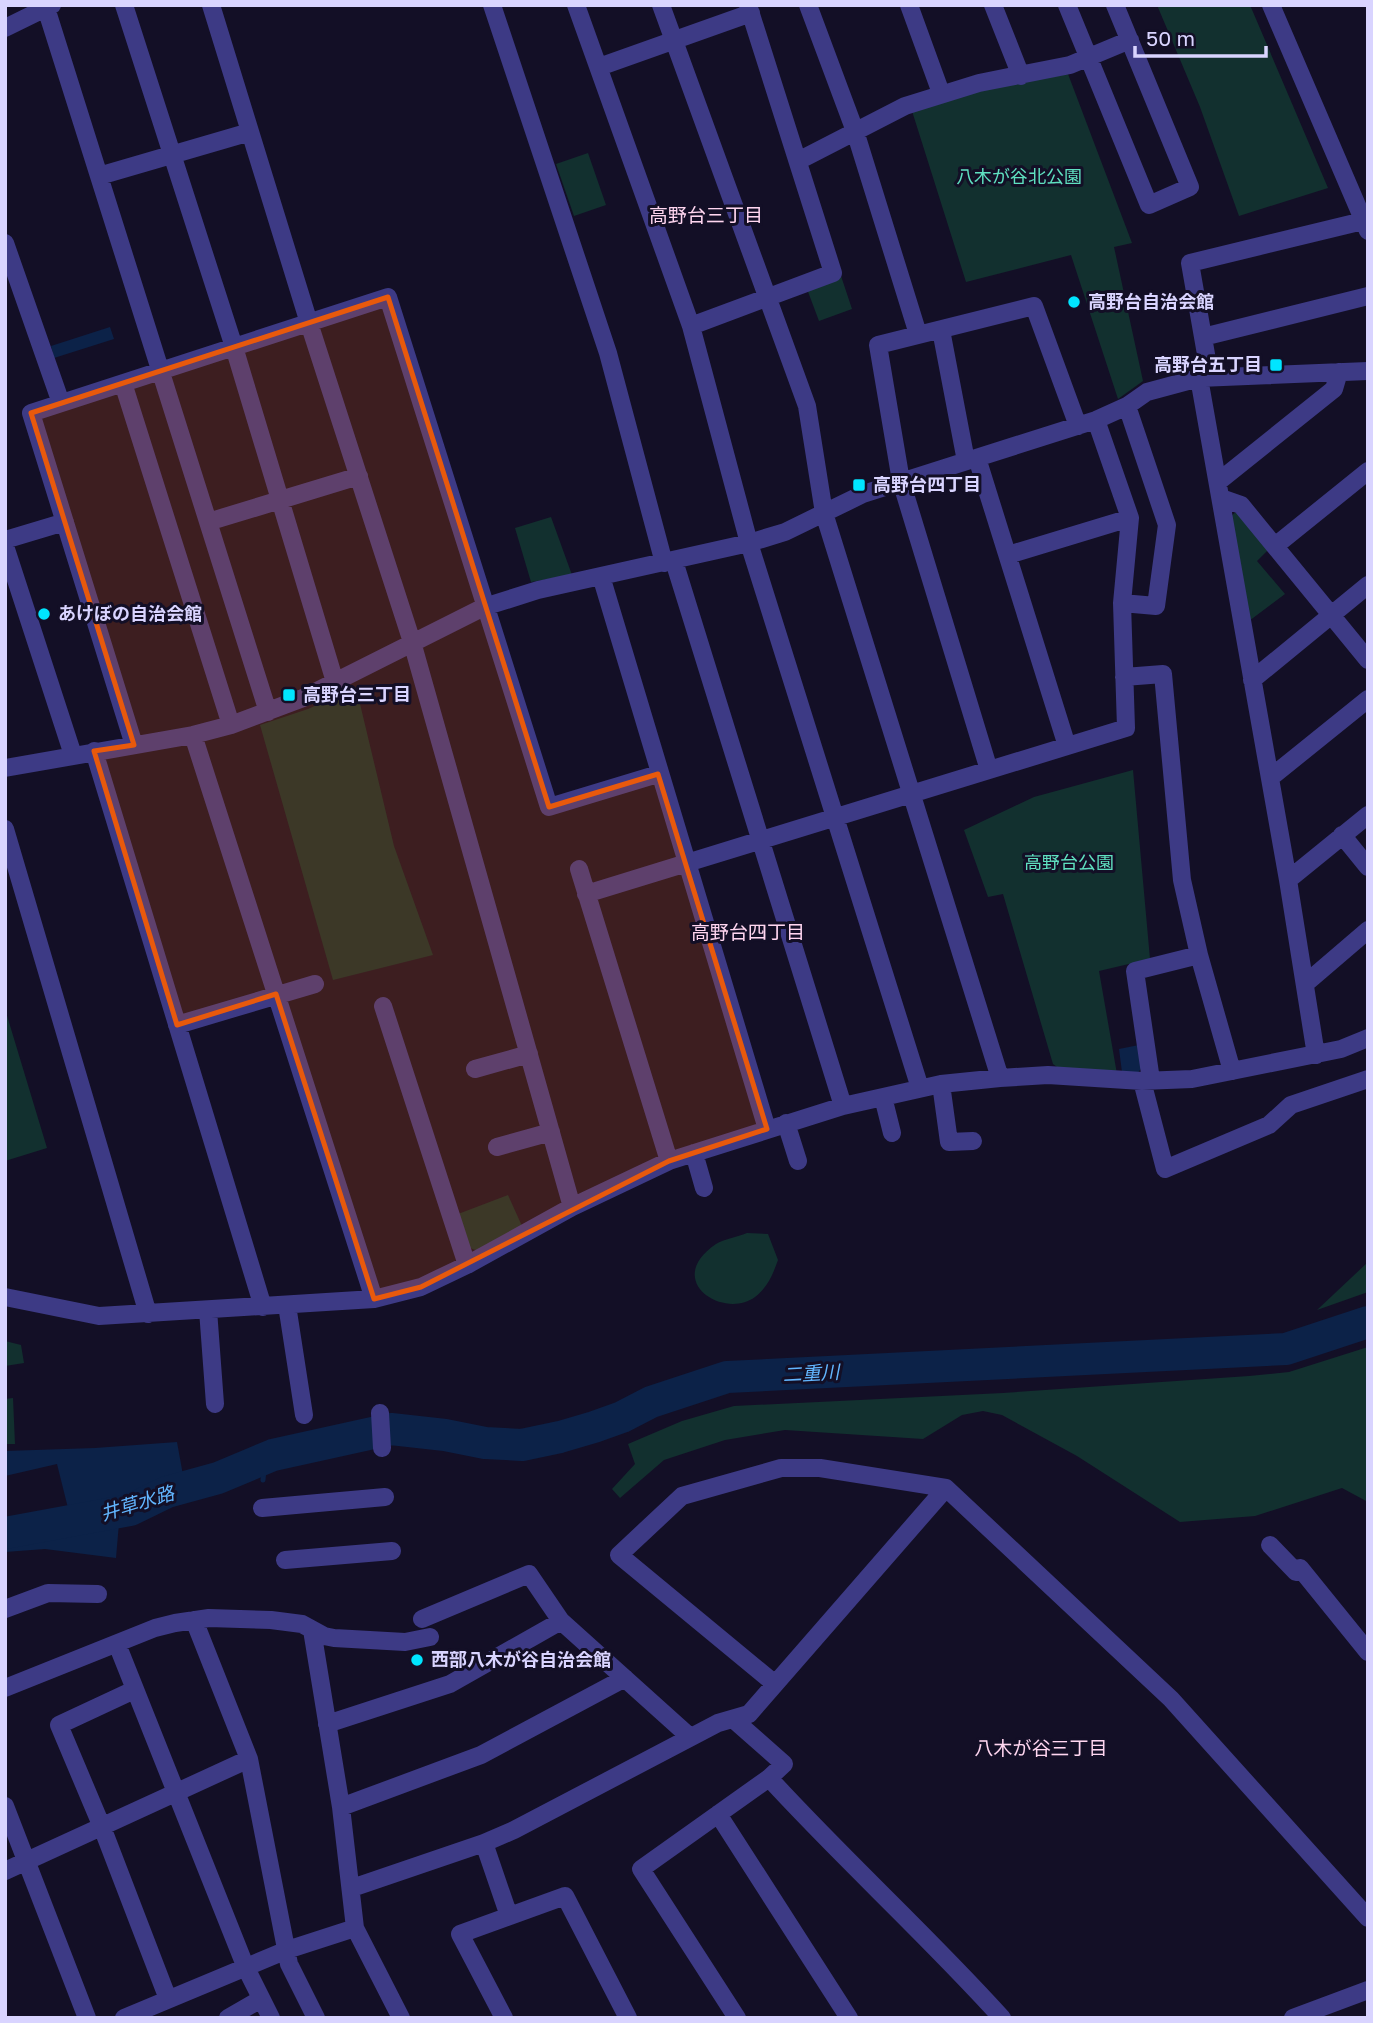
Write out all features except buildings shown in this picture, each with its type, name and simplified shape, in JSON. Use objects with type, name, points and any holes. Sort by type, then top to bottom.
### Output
[{"type":"street","points":[[124,5],[234,347],[335,682]]},
{"type":"street","points":[[211,5],[309,323],[412,642],[572,1207]]},
{"type":"street","points":[[492,5],[608,353],[669,562],[761,840],[843,1106]]},
{"type":"street","points":[[576,5],[691,326],[750,542],[920,1088]]},
{"type":"street","points":[[662,5],[807,406],[824,513],[1000,1078]]},
{"type":"street","points":[[808,5],[855,131],[918,334]]},
{"type":"street","points":[[909,5],[941,93]]},
{"type":"street","points":[[993,5],[1021,76]]},
{"type":"street","points":[[1067,5],[1149,205],[1191,187],[1115,5]]},
{"type":"street","points":[[1272,5],[1366,226],[1190,262],[1203,337],[1204,378],[1220,490],[1316,1055]]},
{"type":"street","points":[[5,29],[49,7],[99,176],[268,712]]},
{"type":"street","points":[[599,67],[749,9],[833,273],[691,326]]},
{"type":"street","points":[[798,160],[905,106],[941,93],[1070,65],[1130,40]]},
{"type":"street","points":[[99,176],[250,132]]},
{"type":"street","points":[[5,243],[61,402]]},
{"type":"street","points":[[1203,337],[1368,296]]},
{"type":"street","points":[[134,745],[31,413],[388,297],[549,807],[659,774]]},
{"type":"street","points":[[989,770],[901,481],[878,345],[1034,306],[1078,426]]},
{"type":"street","points":[[941,330],[972,460],[1008,555],[1066,746]]},
{"type":"street","points":[[5,768],[193,735],[230,725],[268,712],[335,682],[484,607],[538,590],[669,562],[785,532],[863,494],[1096,420],[1127,406],[1147,392],[1204,378],[1368,371]]},
{"type":"street","points":[[1220,490],[1334,389],[1339,372]]},
{"type":"street","points":[[123,383],[230,725]]},
{"type":"street","points":[[1122,603],[1156,606],[1167,525],[1127,406]]},
{"type":"street","points":[[586,894],[1126,728],[1122,603],[1130,518],[1096,420]]},
{"type":"street","points":[[1275,546],[1368,471]]},
{"type":"street","points":[[208,522],[359,476]]},
{"type":"street","points":[[1220,490],[1241,505],[1368,660]]},
{"type":"street","points":[[1008,555],[1130,518]]},
{"type":"street","points":[[5,540],[65,523]]},
{"type":"street","points":[[5,546],[73,755]]},
{"type":"street","points":[[601,576],[766,1129]]},
{"type":"street","points":[[1252,680],[1368,585]]},
{"type":"street","points":[[1124,677],[1163,674],[1182,880],[1199,955],[1232,1071]]},
{"type":"street","points":[[1270,778],[1368,699]]},
{"type":"street","points":[[193,735],[374,1299]]},
{"type":"street","points":[[94,751],[263,1307]]},
{"type":"street","points":[[1288,880],[1368,815]]},
{"type":"street","points":[[5,829],[148,1314]]},
{"type":"street","points":[[1342,835],[1368,867]]},
{"type":"street","points":[[579,869],[668,1161]]},
{"type":"street","points":[[1305,984],[1368,930]]},
{"type":"street","points":[[1199,955],[1135,971],[1147,1080],[1165,1170],[1269,1125],[1291,1105],[1368,1079]]},
{"type":"street","points":[[177,1025],[316,984]]},
{"type":"street","points":[[383,1006],[467,1265]]},
{"type":"street","points":[[5,1297],[99,1316],[374,1299],[421,1287],[572,1207],[668,1161],[843,1106],[941,1084],[1000,1078],[1048,1075],[1147,1080],[1192,1079],[1316,1055],[1368,1038]]},
{"type":"street","points":[[475,1069],[529,1054]]},
{"type":"street","points":[[941,1084],[949,1142],[973,1141]]},
{"type":"street","points":[[883,1097],[892,1133]]},
{"type":"street","points":[[786,1123],[798,1161]]},
{"type":"street","points":[[498,1147],[551,1132]]},
{"type":"street","points":[[694,1153],[704,1188]]},
{"type":"street","points":[[287,1305],[303,1415]]},
{"type":"street","points":[[208,1310],[215,1404]]},
{"type":"street","points":[[380,1413],[382,1448]]},
{"type":"street","points":[[775,1684],[619,1555],[682,1496],[781,1468],[820,1468],[946,1488],[1171,1699],[1368,1919]]},
{"type":"street","points":[[352,1888],[484,1843],[718,1723],[750,1714],[946,1488]]},
{"type":"street","points":[[262,1508],[385,1497]]},
{"type":"street","points":[[1270,1545],[1298,1570],[1368,1652]]},
{"type":"street","points":[[285,1560],[392,1551]]},
{"type":"street","points":[[422,1619],[529,1574],[561,1621],[690,1738]]},
{"type":"street","points":[[5,1609],[48,1593],[98,1594]]},
{"type":"street","points":[[194,1620],[249,1759],[289,1964],[316,2018]]},
{"type":"street","points":[[5,1688],[155,1628],[194,1620],[271,1620],[302,1624],[324,1636],[356,1640],[405,1642],[429,1637]]},
{"type":"street","points":[[327,1724],[450,1684],[561,1621]]},
{"type":"street","points":[[312,1630],[341,1807],[355,1928],[401,2018]]},
{"type":"street","points":[[117,1644],[246,1968],[271,2018]]},
{"type":"street","points":[[341,1807],[481,1755],[625,1678]]},
{"type":"street","points":[[134,1690],[59,1725],[102,1826],[169,1999]]},
{"type":"street","points":[[733,1718],[784,1763],[769,1777],[641,1869],[737,2018]]},
{"type":"street","points":[[5,1871],[249,1759]]},
{"type":"street","points":[[769,1777],[824,1839],[936,1948],[1002,2018]]},
{"type":"street","points":[[5,1806],[87,2018]]},
{"type":"street","points":[[718,1814],[849,2018]]},
{"type":"street","points":[[484,1843],[509,1916]]},
{"type":"street","points":[[504,2018],[460,1934],[565,1896],[628,2018]]},
{"type":"street","points":[[124,2018],[287,1951],[355,1928]]},
{"type":"street","points":[[1293,2018],[1328,2011],[1368,1990]]},
{"type":"street","points":[[228,2018],[261,1998]]},
{"type":"highlighted area","points":[[388,297],[549,807],[658,774],[767,1129],[669,1161],[421,1287],[374,1299],[276,994],[177,1025],[94,751],[134,745],[31,413]]},
{"type":"green space","points":[[1157,5],[1250,5],[1328,188],[1239,216],[1200,107]]},
{"type":"green space","name":"八木が谷北公園","points":[[1068,74],[1132,243],[1114,247],[1143,381],[1118,399],[1071,255],[966,282],[912,111],[984,89]]},
{"type":"green space","points":[[588,153],[606,205],[574,216],[556,164]]},
{"type":"green space","points":[[841,276],[852,309],[819,321],[807,289]]},
{"type":"green space","points":[[1236,512],[1268,550],[1257,561],[1285,594],[1249,621],[1231,516]]},
{"type":"green space","points":[[551,517],[572,575],[531,582],[515,528]]},
{"type":"green space","points":[[356,687],[394,846],[433,955],[333,980],[260,725],[308,709]]},
{"type":"green space","name":"高野台公園","points":[[1133,770],[1150,959],[1099,971],[1117,1074],[1061,1070],[1053,1064],[1003,894],[988,897],[964,830],[1034,797]]},
{"type":"green space","points":[[5,1009],[47,1148],[5,1161]]},
{"type":"green space","points":[[508,1195],[522,1226],[478,1251],[470,1248],[458,1214]]},
{"type":"green space","points":[[747,1233],[768,1234],[778,1260],[772,1275],[760,1293],[742,1303],[728,1304],[715,1300],[704,1293],[696,1283],[695,1271],[701,1258],[719,1242]]},
{"type":"green space","points":[[1368,1262],[1368,1292],[1317,1310]]},
{"type":"green space","points":[[5,1341],[21,1345],[24,1363],[5,1366]]},
{"type":"green space","points":[[1368,1347],[1368,1502],[1342,1488],[1255,1516],[1180,1522],[1077,1456],[1002,1415],[983,1411],[962,1415],[923,1439],[785,1430],[725,1440],[664,1460],[620,1498],[612,1489],[635,1464],[628,1444],[682,1421],[734,1406],[1003,1393],[1249,1376],[1289,1372]]},
{"type":"green space","points":[[13,1398],[15,1444],[5,1444],[5,1399]]},
{"type":"water","points":[[110,327],[114,339],[54,358],[51,346]]},
{"type":"water","points":[[1139,1045],[1143,1066],[1137,1074],[1122,1072],[1119,1049]]},
{"type":"water","points":[[177,1442],[183,1475],[162,1481],[129,1497],[69,1512],[57,1464],[5,1476],[5,1451]]},
{"type":"water","points":[[119,1523],[116,1558],[45,1549],[5,1552],[5,1546]]},
{"type":"waterway","name":"二重川","points":[[5,1533],[130,1510],[167,1492],[218,1478],[273,1455],[391,1429],[485,1443],[522,1445],[594,1427],[651,1402],[727,1377],[1286,1349],[1368,1322]]},
{"type":"waterway","points":[[263,1480],[265,1458]]},
{"type":"place","name":"高野台自治会館","points":[[1074,302]]},
{"type":"place","name":"高野台五丁目","points":[[1276,365]]},
{"type":"place","name":"高野台四丁目","points":[[859,485]]},
{"type":"place","name":"あけぼの自治会館","points":[[44,614]]},
{"type":"place","name":"高野台三丁目","points":[[289,695]]},
{"type":"place","name":"西部八木が谷自治会館","points":[[417,1660]]},
{"type":"district","name":"高野台三丁目","points":[[706,215]]},
{"type":"district","name":"高野台四丁目","points":[[748,932]]},
{"type":"district","name":"八木が谷三丁目","points":[[1041,1748]]},
{"type":"water label","name":"井草水路","points":[[137,1503]]}]
